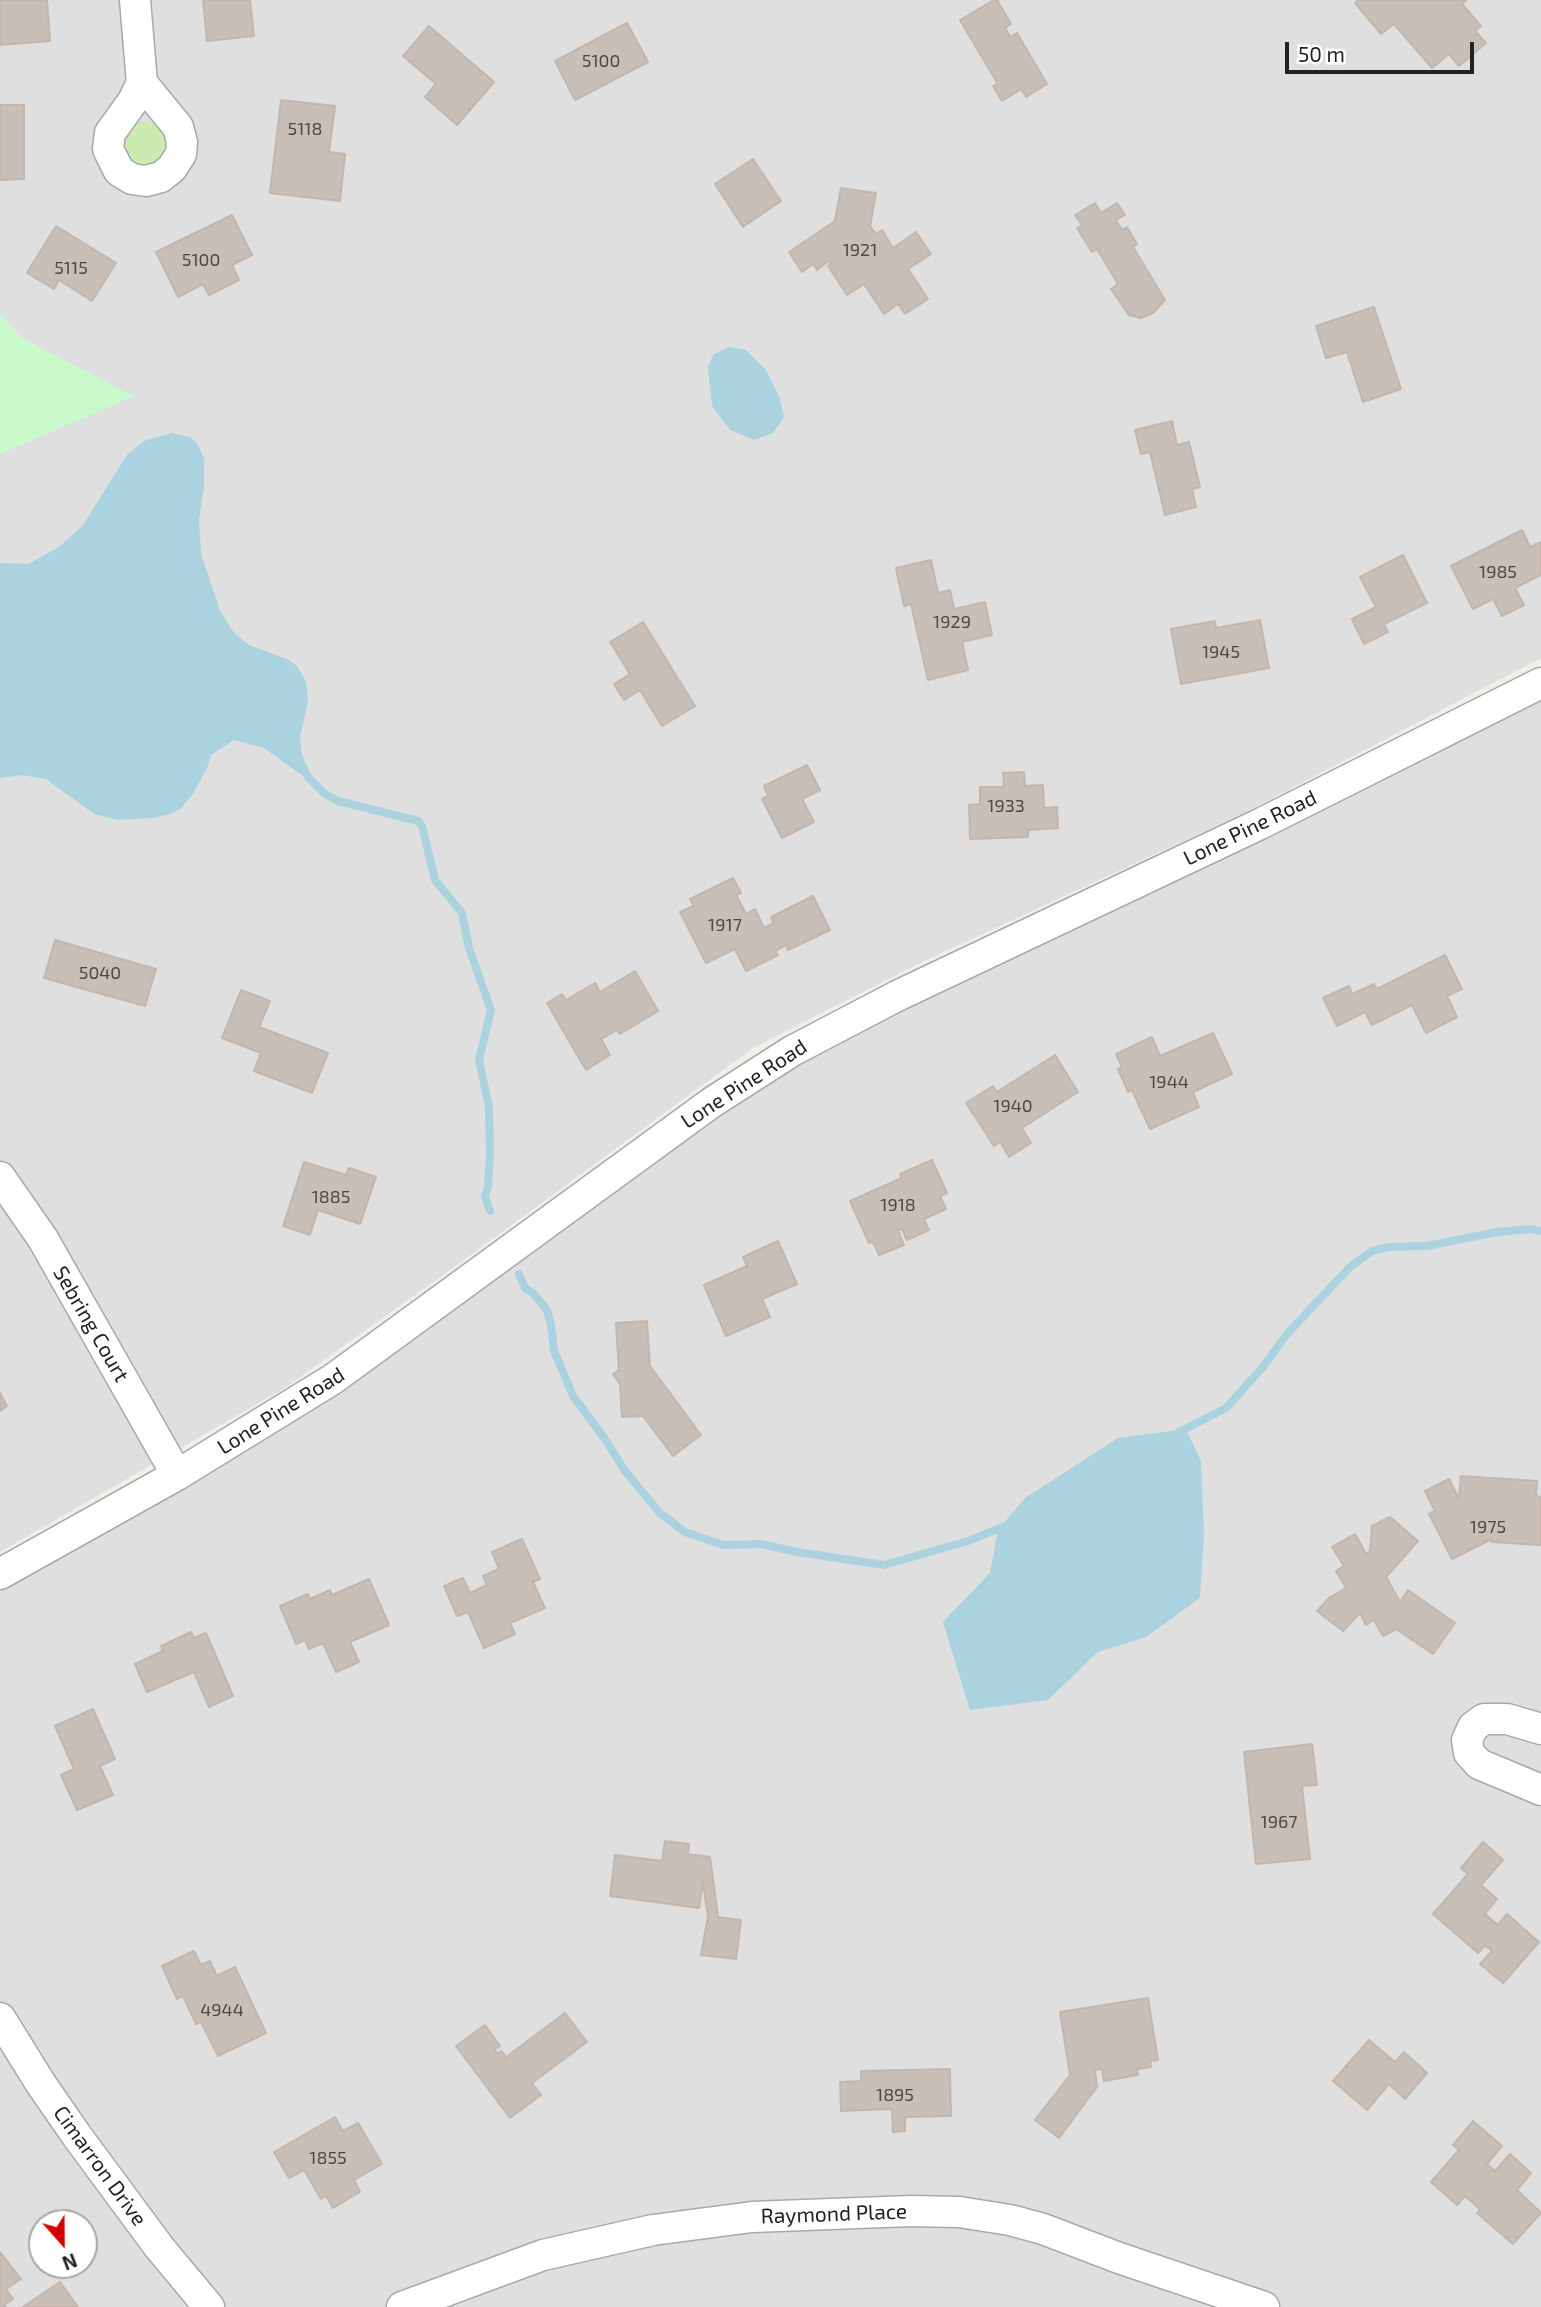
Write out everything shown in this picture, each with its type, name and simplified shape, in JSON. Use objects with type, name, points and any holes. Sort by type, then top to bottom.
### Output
[{"type":"street","points":[[135,0],[142,83]]},
{"type":"street","name":"Lone Pine Road","points":[[0,1574],[177,1475],[333,1379],[711,1103],[792,1051],[897,996],[1261,824],[1541,683]]},
{"type":"street","name":"Sebring Court","points":[[0,1177],[43,1239],[177,1475]]},
{"type":"street","points":[[1541,1729],[1507,1719],[1484,1719],[1473,1727],[1467,1740],[1469,1753],[1479,1763],[1541,1790]]},
{"type":"street","name":"Cimarron Drive","points":[[0,2018],[77,2136],[159,2247],[209,2307]]},
{"type":"street","name":"Raymond Place","points":[[402,2307],[543,2255],[653,2230],[763,2216],[911,2211],[959,2212],[1010,2220],[1043,2229],[1264,2307]]},
{"type":"shaded area","points":[[0,0],[1541,0],[1541,658],[1244,813],[922,962],[753,1048],[283,1389],[0,1552]]},
{"type":"shaded area","points":[[1541,698],[1541,2307],[0,2307],[0,1587],[730,1103],[851,1033]]},
{"type":"green space","points":[[146,122],[162,128],[168,144],[162,160],[146,166],[130,160],[124,144],[130,128]]},
{"type":"green space","points":[[0,314],[22,338],[134,396],[0,454]]},
{"type":"water","points":[[728,347],[746,350],[766,370],[780,399],[784,417],[773,433],[754,440],[730,430],[712,406],[708,367],[713,355]]},
{"type":"water","points":[[172,433],[190,437],[197,443],[204,458],[204,487],[199,519],[201,554],[220,610],[240,638],[249,645],[289,660],[297,666],[306,682],[308,701],[300,738],[302,755],[311,775],[303,776],[264,748],[234,740],[211,755],[193,794],[181,808],[154,818],[118,820],[94,814],[46,779],[21,775],[0,778],[0,563],[28,564],[59,547],[83,525],[127,455],[144,441]]},
{"type":"water","points":[[1186,1429],[1201,1461],[1204,1533],[1200,1598],[1146,1637],[1098,1652],[1048,1700],[970,1710],[943,1622],[990,1573],[998,1530],[1025,1498],[1118,1438]]},
{"type":"building","points":[[0,0],[47,0],[50,41],[0,45]]},
{"type":"building","points":[[203,0],[250,0],[254,36],[207,41]]},
{"type":"building","points":[[997,0],[1011,24],[1005,28],[1010,37],[1017,33],[1047,84],[1026,97],[1021,89],[1002,101],[993,86],[998,84],[960,20]]},
{"type":"building","points":[[1358,0],[1467,0],[1462,4],[1481,26],[1475,31],[1486,43],[1459,66],[1449,54],[1432,68],[1394,24],[1381,34],[1355,3]]},
{"type":"building","points":[[627,23],[648,62],[575,100],[555,61]]},
{"type":"building","points":[[429,26],[494,82],[457,125],[425,97],[436,84],[403,56]]},
{"type":"building","points":[[281,100],[335,106],[329,152],[345,154],[340,201],[270,193]]},
{"type":"building","points":[[0,105],[24,105],[24,179],[0,180]]},
{"type":"building","points":[[753,159],[781,201],[743,227],[715,184]]},
{"type":"building","points":[[841,188],[876,193],[870,226],[876,234],[882,230],[893,248],[916,232],[931,254],[908,269],[928,299],[905,314],[898,304],[884,314],[864,284],[847,295],[828,266],[831,264],[829,261],[817,270],[813,264],[802,272],[789,252],[835,221]]},
{"type":"building","points":[[1095,203],[1101,213],[1117,203],[1125,215],[1116,220],[1122,230],[1127,227],[1137,244],[1133,247],[1165,300],[1153,313],[1141,318],[1129,315],[1111,289],[1118,284],[1097,249],[1092,252],[1077,228],[1082,225],[1075,215]]},
{"type":"building","points":[[232,215],[252,255],[232,265],[239,280],[209,295],[203,284],[178,297],[156,252]]},
{"type":"building","points":[[56,226],[116,263],[92,301],[59,280],[54,289],[27,273]]},
{"type":"building","points":[[1374,307],[1401,389],[1363,402],[1347,352],[1326,358],[1316,326]]},
{"type":"building","points":[[1172,421],[1177,445],[1189,442],[1200,487],[1192,489],[1196,507],[1165,515],[1150,452],[1141,454],[1135,430]]},
{"type":"building","points":[[1522,530],[1530,547],[1541,542],[1541,575],[1515,588],[1524,605],[1502,616],[1493,599],[1473,609],[1451,566]]},
{"type":"building","points":[[1403,555],[1427,603],[1384,624],[1388,632],[1364,644],[1352,619],[1376,607],[1360,577]]},
{"type":"building","points":[[931,560],[938,593],[950,590],[954,609],[985,602],[992,635],[962,642],[968,670],[928,680],[911,604],[904,606],[896,568]]},
{"type":"building","points":[[1260,620],[1269,668],[1181,684],[1171,629],[1215,621],[1216,628]]},
{"type":"building","points":[[643,622],[695,706],[662,726],[640,690],[624,700],[614,684],[630,674],[610,642]]},
{"type":"building","points":[[807,765],[820,790],[802,799],[814,822],[782,838],[762,799],[768,796],[764,786]]},
{"type":"building","points":[[1024,772],[1025,786],[1043,785],[1044,808],[1057,807],[1058,828],[1028,830],[1028,837],[970,839],[969,805],[980,804],[980,787],[1004,787],[1003,773]]},
{"type":"building","points":[[733,878],[741,893],[736,895],[746,914],[755,909],[764,928],[774,923],[771,917],[813,896],[830,930],[788,950],[786,945],[775,951],[778,955],[746,971],[735,949],[706,963],[680,912],[694,906],[690,899]]},
{"type":"building","points":[[55,940],[156,969],[145,1006],[44,978]]},
{"type":"building","points":[[1445,955],[1462,989],[1447,996],[1457,1017],[1426,1033],[1412,1005],[1372,1025],[1365,1012],[1337,1026],[1323,998],[1349,986],[1352,994],[1374,984],[1377,989]]},
{"type":"building","points":[[635,971],[658,1011],[620,1034],[617,1030],[601,1039],[610,1055],[586,1070],[547,1003],[562,994],[566,1000],[595,983],[600,992]]},
{"type":"building","points":[[241,990],[270,1001],[259,1027],[328,1053],[312,1093],[254,1071],[261,1053],[222,1038]]},
{"type":"building","points":[[1213,1033],[1232,1074],[1193,1092],[1199,1107],[1150,1129],[1132,1090],[1128,1092],[1118,1069],[1122,1067],[1116,1054],[1152,1037],[1160,1056]]},
{"type":"building","points":[[1055,1055],[1078,1092],[1022,1128],[1031,1143],[1009,1157],[1000,1142],[994,1146],[966,1103],[993,1086],[997,1092]]},
{"type":"building","points":[[932,1160],[947,1193],[940,1196],[946,1209],[924,1219],[929,1230],[907,1240],[902,1229],[898,1231],[904,1245],[879,1255],[873,1242],[869,1243],[850,1201],[902,1178],[900,1174]]},
{"type":"building","points":[[304,1162],[346,1175],[349,1168],[376,1177],[360,1224],[318,1210],[310,1235],[283,1226]]},
{"type":"building","points":[[778,1241],[797,1284],[762,1299],[770,1317],[726,1336],[704,1285],[747,1266],[743,1257]]},
{"type":"building","points":[[647,1321],[650,1366],[701,1435],[673,1456],[643,1416],[622,1417],[620,1384],[613,1374],[619,1370],[616,1323]]},
{"type":"building","points":[[0,1393],[7,1406],[0,1411]]},
{"type":"building","points":[[1461,1476],[1537,1481],[1536,1496],[1541,1497],[1541,1545],[1492,1542],[1492,1539],[1452,1559],[1429,1514],[1435,1511],[1425,1491],[1449,1479],[1459,1499]]},
{"type":"building","points":[[1390,1517],[1418,1541],[1386,1577],[1400,1602],[1408,1590],[1455,1623],[1433,1654],[1396,1629],[1383,1636],[1374,1620],[1366,1625],[1360,1613],[1343,1631],[1317,1611],[1329,1598],[1346,1588],[1336,1571],[1344,1566],[1332,1547],[1355,1534],[1366,1554],[1370,1551],[1372,1526]]},
{"type":"building","points":[[522,1539],[540,1579],[533,1582],[545,1608],[510,1623],[515,1634],[484,1648],[468,1612],[457,1616],[444,1586],[463,1578],[470,1593],[487,1585],[483,1576],[499,1569],[492,1552]]},
{"type":"building","points":[[369,1579],[389,1625],[350,1642],[359,1662],[336,1672],[323,1643],[309,1649],[305,1640],[296,1644],[280,1606],[308,1594],[310,1599],[330,1590],[332,1595]]},
{"type":"building","points":[[191,1632],[194,1638],[206,1633],[233,1696],[209,1707],[194,1672],[147,1692],[135,1664],[163,1651],[161,1646]]},
{"type":"building","points":[[93,1709],[115,1759],[100,1766],[113,1795],[77,1810],[61,1775],[74,1769],[55,1726]]},
{"type":"building","points":[[1312,1744],[1317,1785],[1302,1786],[1310,1859],[1256,1864],[1244,1752]]},
{"type":"building","points":[[665,1841],[689,1844],[688,1854],[710,1857],[718,1917],[741,1920],[736,1959],[701,1955],[708,1916],[703,1882],[699,1908],[610,1896],[615,1855],[662,1861]]},
{"type":"building","points":[[1483,1842],[1503,1860],[1481,1885],[1497,1899],[1485,1914],[1498,1925],[1507,1914],[1539,1942],[1503,1983],[1480,1964],[1492,1951],[1485,1945],[1478,1953],[1433,1914],[1468,1874],[1461,1868]]},
{"type":"building","points":[[194,1951],[201,1965],[210,1961],[217,1976],[235,1967],[266,2033],[218,2056],[201,2022],[196,2024],[183,1996],[177,1999],[162,1966]]},
{"type":"building","points":[[1148,1998],[1158,2060],[1150,2061],[1151,2067],[1137,2069],[1138,2075],[1104,2081],[1102,2069],[1095,2070],[1097,2087],[1059,2138],[1035,2120],[1070,2075],[1060,2012]]},
{"type":"building","points":[[565,2013],[587,2042],[532,2083],[541,2095],[510,2118],[456,2046],[485,2025],[500,2046],[494,2050],[498,2054],[501,2051],[506,2057]]},
{"type":"building","points":[[1369,2040],[1395,2062],[1404,2052],[1427,2073],[1405,2099],[1389,2084],[1367,2110],[1333,2081]]},
{"type":"building","points":[[950,2069],[951,2116],[905,2117],[905,2131],[893,2132],[892,2109],[841,2111],[840,2082],[861,2081],[861,2071]]},
{"type":"building","points":[[335,2117],[343,2131],[358,2123],[382,2164],[354,2180],[360,2192],[333,2208],[326,2196],[321,2199],[304,2170],[289,2178],[274,2152]]},
{"type":"building","points":[[1473,2121],[1502,2146],[1487,2164],[1495,2171],[1510,2154],[1531,2173],[1517,2190],[1541,2213],[1513,2244],[1477,2213],[1480,2209],[1465,2196],[1457,2205],[1431,2182],[1459,2150],[1453,2145]]},
{"type":"building","points":[[0,2252],[21,2279],[6,2289],[13,2299],[4,2305],[6,2307],[0,2307]]},
{"type":"building","points":[[60,2282],[78,2307],[23,2307]]},
{"type":"waterway","points":[[308,777],[325,794],[338,801],[418,821],[422,826],[435,880],[462,913],[469,948],[491,1010],[479,1060],[489,1107],[490,1154],[485,1197],[490,1211]]},
{"type":"waterway","points":[[1179,1432],[1226,1408],[1263,1367],[1287,1334],[1350,1267],[1372,1251],[1389,1247],[1427,1246],[1497,1232],[1531,1229],[1541,1231]]},
{"type":"waterway","points":[[519,1274],[525,1288],[534,1294],[547,1310],[554,1351],[573,1396],[625,1471],[660,1513],[685,1532],[723,1545],[761,1544],[884,1565],[968,1541],[1005,1526]]}]
